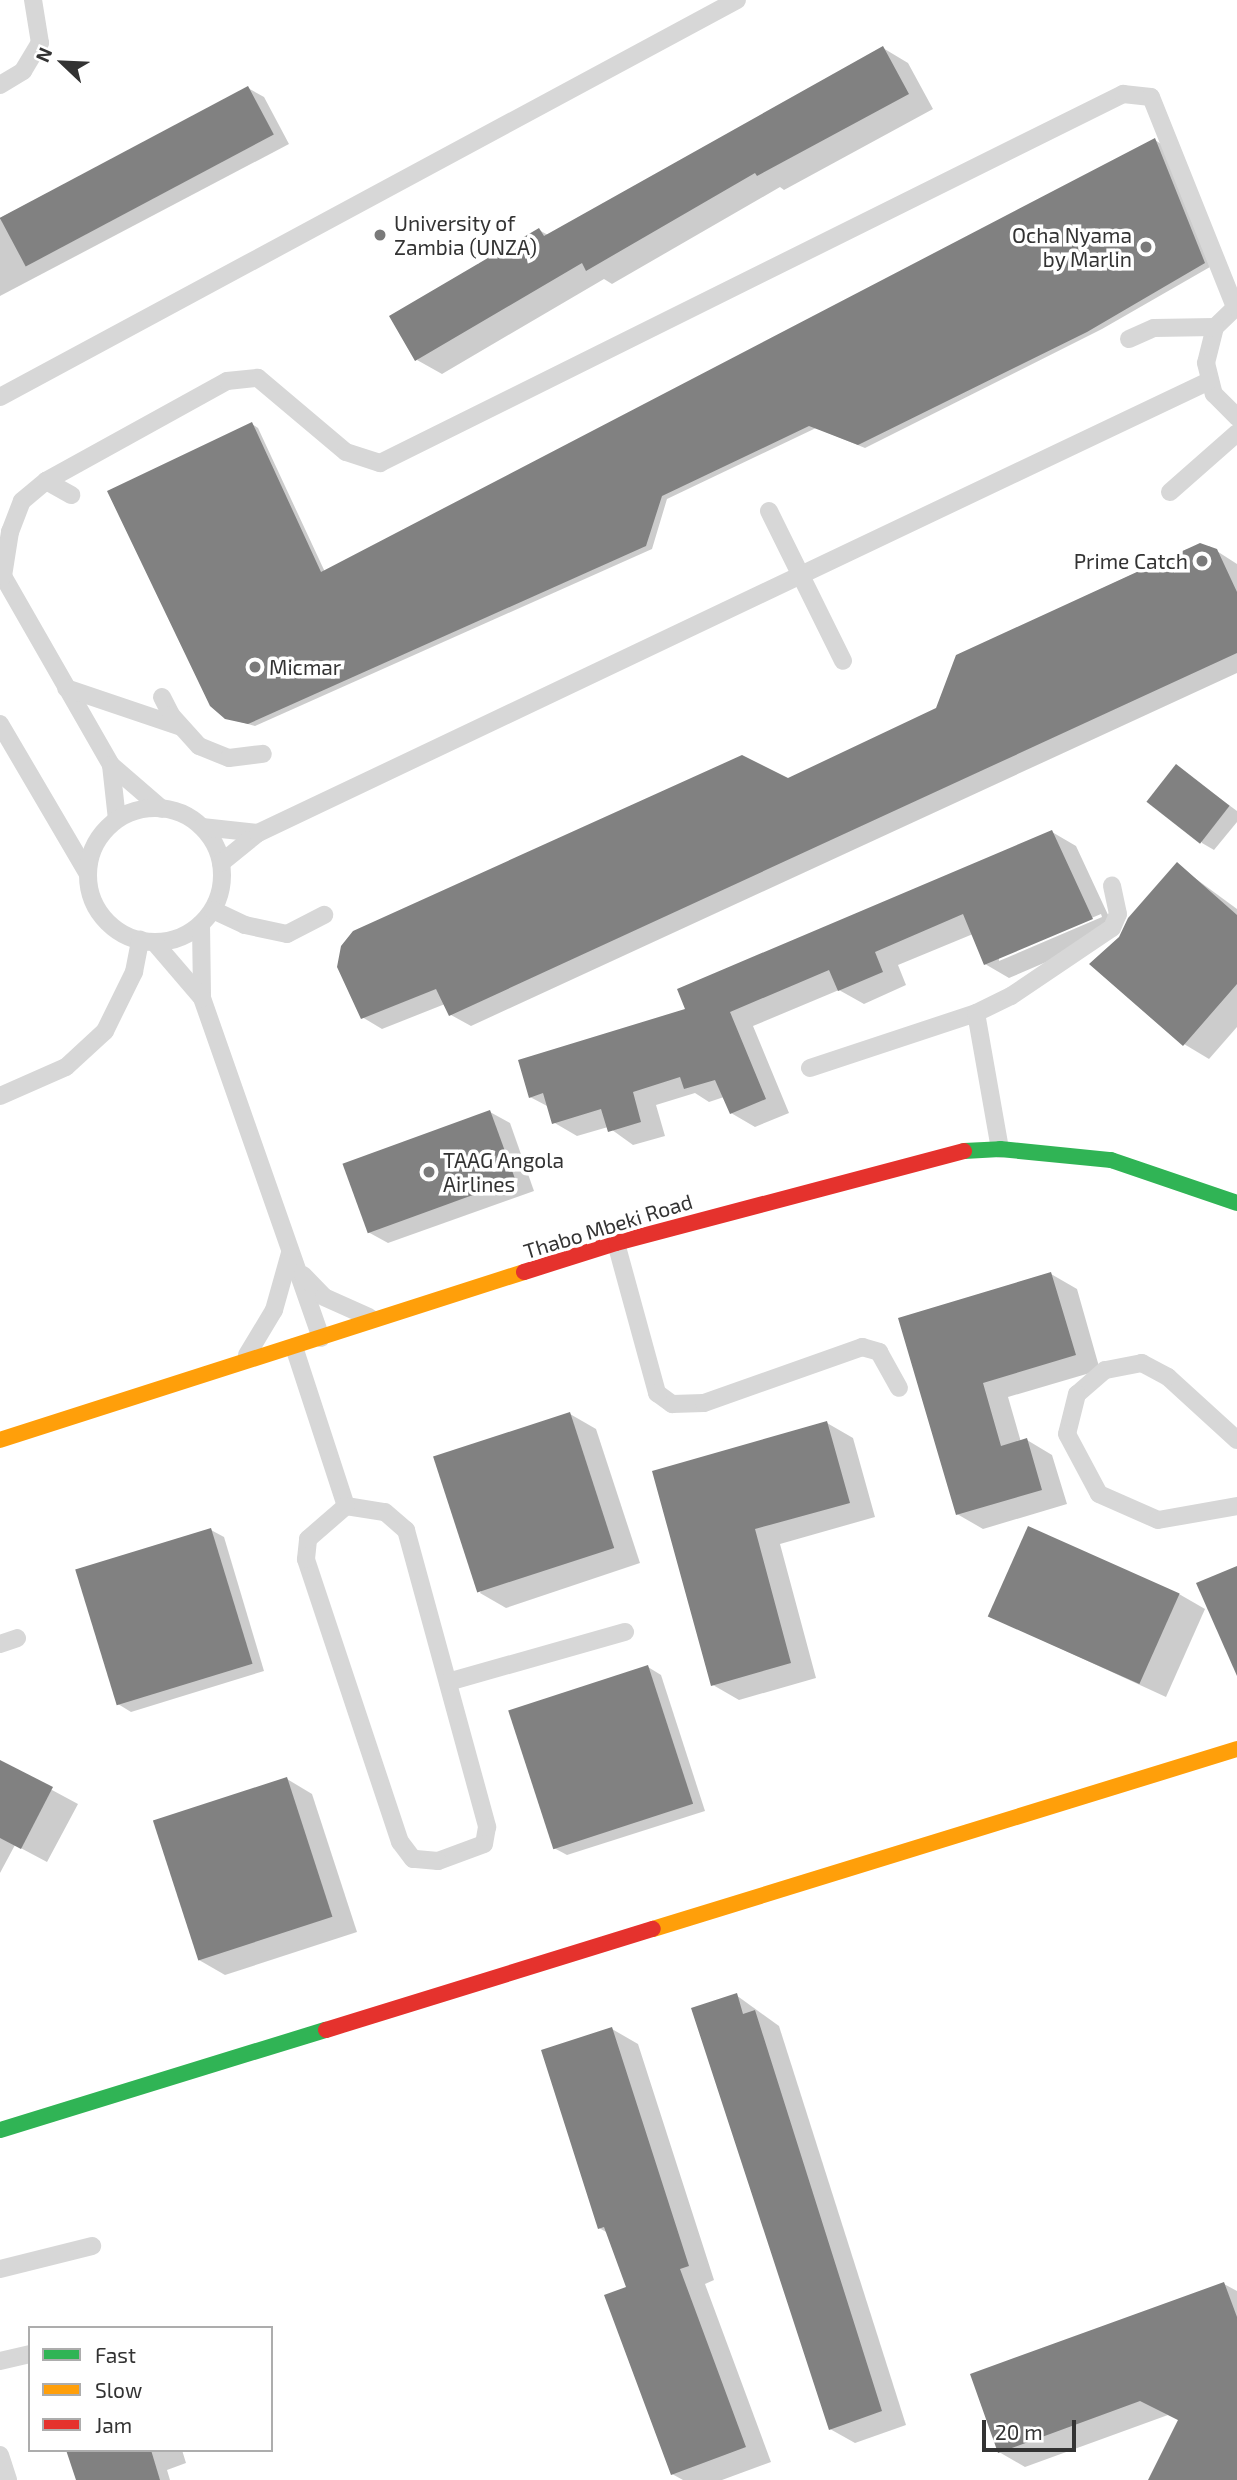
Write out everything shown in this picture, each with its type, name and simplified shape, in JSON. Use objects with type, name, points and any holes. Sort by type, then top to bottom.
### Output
[{"type":"main road","name":"Thabo Mbeki Road","points":[[0,1440],[379,1321],[616,1243],[956,1151],[1000,1149],[1111,1160],[1237,1203]]},
{"type":"main road","points":[[0,2130],[1237,1749]]},
{"type":"lane","points":[[0,85],[23,71],[40,43],[33,0]]},
{"type":"lane","points":[[0,397],[737,0]]},
{"type":"lane","points":[[162,808],[111,765],[1,574],[10,532],[22,501],[46,481],[227,381],[258,377],[346,452],[380,463],[1123,94],[1151,97],[1236,306],[1216,327],[1208,345],[1209,381],[1223,406],[1237,418]]},
{"type":"lane","points":[[1129,339],[1154,328],[1216,327]]},
{"type":"lane","points":[[221,863],[258,833],[1209,381]]},
{"type":"lane","points":[[1170,492],[1237,433]]},
{"type":"lane","points":[[46,481],[71,495]]},
{"type":"lane","points":[[769,511],[843,661]]},
{"type":"lane","points":[[66,688],[181,727]]},
{"type":"lane","points":[[162,697],[181,727],[199,746],[229,758],[263,754]]},
{"type":"lane","points":[[0,724],[87,873],[102,915],[123,934],[147,941],[185,935],[207,917]]},
{"type":"lane","points":[[111,765],[117,820]]},
{"type":"lane","points":[[87,873],[93,846],[117,820],[138,810],[162,808],[177,810],[202,827],[221,863],[223,883],[207,917],[202,998],[321,1338]]},
{"type":"lane","points":[[202,827],[258,833]]},
{"type":"lane","points":[[810,1068],[976,1013],[1011,996],[1112,928],[1118,914],[1112,886]]},
{"type":"lane","points":[[207,917],[287,934],[324,915]]},
{"type":"lane","points":[[147,941],[202,998]]},
{"type":"lane","points":[[0,1096],[66,1068],[105,1031],[147,941]]},
{"type":"lane","points":[[976,1013],[1000,1149]]},
{"type":"lane","points":[[616,1243],[657,1393],[672,1404],[704,1403],[862,1347],[879,1352],[899,1388]]},
{"type":"lane","points":[[290,1250],[303,1276],[324,1297],[379,1321]]},
{"type":"lane","points":[[240,1363],[274,1310],[290,1250]]},
{"type":"lane","points":[[294,1347],[346,1506]]},
{"type":"lane","points":[[1237,1440],[1168,1377],[1142,1363],[1105,1370],[1077,1394],[1066,1434],[1099,1494],[1157,1520],[1237,1506]]},
{"type":"lane","points":[[346,1506],[385,1512],[406,1530],[487,1827],[484,1844],[438,1861],[412,1859],[400,1842],[306,1559],[309,1539],[346,1506]]},
{"type":"lane","points":[[448,1682],[625,1632]]},
{"type":"lane","points":[[0,2269],[92,2246]]},
{"type":"lane","points":[[0,2361],[28,2354]]},
{"type":"lane","points":[[0,2455],[8,2480]]},
{"type":"building","points":[[883,46],[909,94],[757,176],[755,173],[586,271],[582,263],[415,361],[389,316],[539,228],[544,236]]},
{"type":"building","points":[[248,86],[274,135],[26,266],[0,218]]},
{"type":"building","points":[[1155,138],[1205,263],[1087,332],[858,445],[809,426],[662,496],[646,546],[248,724],[225,719],[210,706],[107,491],[252,422],[321,572]]},
{"type":"building","points":[[1200,543],[1217,549],[1237,592],[1237,653],[449,1016],[436,989],[361,1019],[337,967],[341,946],[353,931],[742,755],[788,778],[936,708],[956,655]]},
{"type":"building","points":[[1176,764],[1230,806],[1200,844],[1146,802]]},
{"type":"building","points":[[1052,830],[1093,919],[984,965],[963,914],[875,952],[883,972],[838,991],[829,970],[730,1012],[766,1099],[730,1114],[715,1080],[684,1089],[680,1077],[633,1092],[641,1122],[608,1132],[601,1109],[552,1124],[543,1093],[529,1098],[518,1060],[685,1009],[677,989]]},
{"type":"building","points":[[1177,862],[1237,915],[1237,984],[1183,1046],[1089,964],[1119,937],[1128,918]]},
{"type":"building","name":"TAAG Angola Airlines","points":[[490,1110],[515,1180],[368,1233],[342,1164]]},
{"type":"building","points":[[1051,1272],[1076,1355],[983,1383],[1001,1446],[1027,1438],[1042,1490],[956,1515],[898,1318]]},
{"type":"building","points":[[570,1412],[614,1548],[477,1592],[433,1456]]},
{"type":"building","points":[[827,1421],[850,1503],[755,1529],[791,1663],[711,1686],[652,1471]]},
{"type":"building","points":[[1028,1526],[1180,1594],[1139,1684],[988,1616]]},
{"type":"building","points":[[211,1528],[253,1664],[117,1705],[75,1570]]},
{"type":"building","points":[[1237,1566],[1237,1676],[1196,1583]]},
{"type":"building","points":[[648,1665],[693,1804],[553,1849],[508,1710]]},
{"type":"building","points":[[0,1760],[53,1787],[21,1849],[0,1838]]},
{"type":"building","points":[[287,1777],[332,1917],[198,1960],[153,1821]]},
{"type":"building","points":[[737,1993],[743,2014],[755,2010],[882,2411],[829,2430],[691,2008]]},
{"type":"building","points":[[612,2027],[689,2266],[680,2269],[746,2447],[671,2475],[604,2295],[626,2287],[604,2227],[598,2229],[541,2050]]},
{"type":"building","points":[[1224,2282],[1237,2317],[1237,2480],[1148,2480],[1178,2420],[1140,2401],[998,2453],[970,2374]]},
{"type":"building","points":[[67,2452],[152,2452],[160,2480],[76,2480]]},
{"type":"traffic: fast","points":[[964,1151],[1000,1149],[1111,1160],[1237,1203]]},
{"type":"traffic: fast","points":[[0,2130],[326,2030]]},
{"type":"traffic: slow","points":[[0,1440],[524,1272]]},
{"type":"traffic: slow","points":[[653,1929],[1237,1749]]},
{"type":"traffic: jam","points":[[524,1272],[616,1243],[964,1151]]},
{"type":"traffic: jam","points":[[326,2030],[653,1929]]},
{"type":"place","name":"University of Zambia (UNZA)","points":[[380,235]]},
{"type":"place","name":"Ocha Nyama by Marlin","points":[[1146,247]]},
{"type":"place","name":"Prime Catch","points":[[1202,561]]},
{"type":"place","name":"Micmar","points":[[255,667]]},
{"type":"place","name":"TAAG Angola Airlines","points":[[429,1172]]}]
